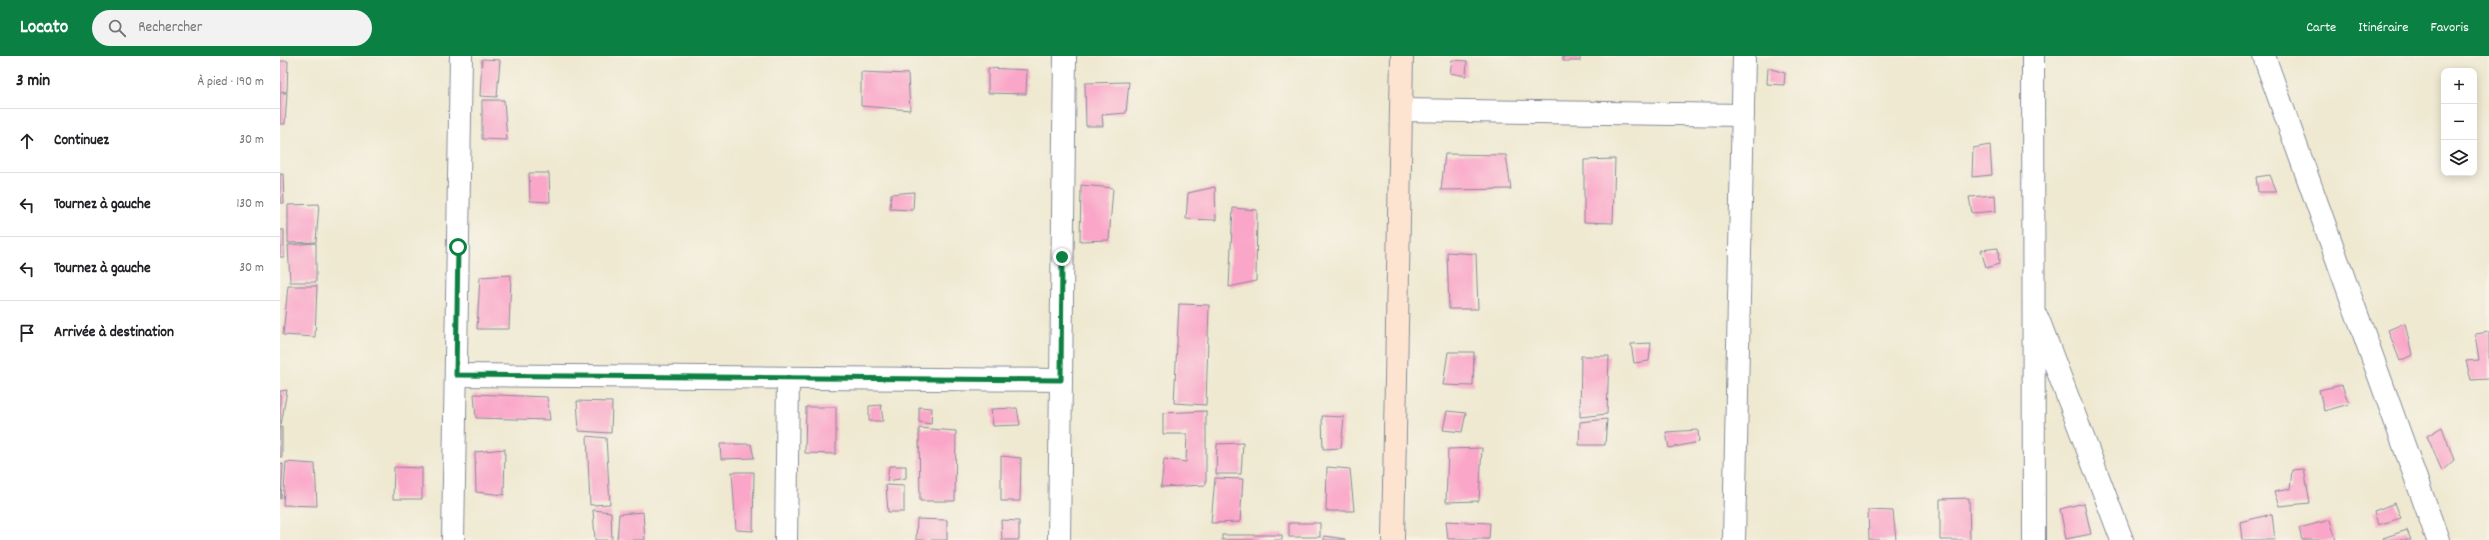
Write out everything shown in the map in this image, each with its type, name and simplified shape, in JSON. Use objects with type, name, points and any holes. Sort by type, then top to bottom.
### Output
[{"type":"street","points":[[453,540],[461,56]]},
{"type":"street","points":[[1059,540],[1065,56]]},
{"type":"street","points":[[1393,540],[1402,56]]},
{"type":"street","points":[[1734,540],[1744,56]]},
{"type":"street","points":[[2033,56],[2034,540]]},
{"type":"street","points":[[2264,56],[2438,540]]},
{"type":"street","points":[[1401,110],[1743,115]]},
{"type":"street","points":[[2033,306],[2122,540]]},
{"type":"street","points":[[456,375],[1061,380]]},
{"type":"street","points":[[786,540],[788,378]]},
{"type":"building","points":[[1563,56],[1580,56],[1580,61],[1563,61]]},
{"type":"building","points":[[482,59],[500,60],[497,97],[480,96]]},
{"type":"building","points":[[1452,60],[1467,61],[1466,76],[1450,73]]},
{"type":"building","points":[[280,61],[288,61],[287,92],[280,91]]},
{"type":"building","points":[[988,68],[1027,70],[1026,94],[988,93]]},
{"type":"building","points":[[1768,68],[1785,73],[1784,85],[1767,84]]},
{"type":"building","points":[[861,72],[908,74],[910,110],[861,106]]},
{"type":"building","points":[[1129,82],[1126,113],[1102,115],[1103,126],[1086,126],[1085,83]]},
{"type":"building","points":[[280,93],[287,93],[285,124],[280,124]]},
{"type":"building","points":[[482,100],[504,100],[507,140],[482,139]]},
{"type":"building","points":[[1990,145],[1992,175],[1972,177],[1973,148]]},
{"type":"building","points":[[1445,154],[1506,155],[1511,189],[1441,190]]},
{"type":"building","points":[[1615,159],[1613,223],[1584,222],[1584,160]]},
{"type":"building","points":[[529,173],[549,173],[550,202],[530,201]]},
{"type":"building","points":[[280,174],[283,174],[284,203],[280,203]]},
{"type":"building","points":[[2270,175],[2277,192],[2258,192],[2256,177]]},
{"type":"building","points":[[1081,185],[1113,188],[1109,240],[1080,241]]},
{"type":"building","points":[[1215,187],[1216,220],[1186,219],[1188,193]]},
{"type":"building","points":[[914,192],[913,210],[890,209],[891,194]]},
{"type":"building","points":[[1995,195],[1996,211],[1972,213],[1969,197]]},
{"type":"building","points":[[319,204],[316,242],[288,243],[288,205]]},
{"type":"building","points":[[1233,208],[1257,210],[1256,281],[1229,287]]},
{"type":"building","points":[[280,230],[284,230],[284,257],[280,257]]},
{"type":"building","points":[[316,243],[316,282],[290,282],[288,245]]},
{"type":"building","points":[[1998,248],[1999,264],[1986,268],[1981,250]]},
{"type":"building","points":[[1447,252],[1476,254],[1478,309],[1449,309]]},
{"type":"building","points":[[511,275],[509,329],[477,329],[480,277]]},
{"type":"building","points":[[288,286],[317,286],[315,337],[283,335]]},
{"type":"building","points":[[1179,304],[1209,305],[1206,405],[1174,403]]},
{"type":"building","points":[[2405,323],[2412,355],[2400,361],[2388,330]]},
{"type":"building","points":[[2489,332],[2489,379],[2471,380],[2466,361],[2479,360],[2475,334]]},
{"type":"building","points":[[1651,343],[1649,361],[1634,363],[1631,344]]},
{"type":"building","points":[[1448,352],[1474,352],[1473,386],[1443,385]]},
{"type":"building","points":[[1581,356],[1609,356],[1607,414],[1580,417]]},
{"type":"building","points":[[2342,385],[2349,404],[2324,411],[2319,390]]},
{"type":"building","points":[[287,390],[281,425],[280,425],[280,391]]},
{"type":"building","points":[[474,394],[547,397],[550,420],[476,418]]},
{"type":"building","points":[[577,401],[612,402],[611,433],[579,431]]},
{"type":"building","points":[[881,405],[883,421],[869,421],[869,406]]},
{"type":"building","points":[[806,407],[836,407],[836,454],[805,453]]},
{"type":"building","points":[[919,407],[932,408],[931,424],[919,422]]},
{"type":"building","points":[[1017,408],[1020,425],[993,426],[991,409]]},
{"type":"building","points":[[1206,411],[1206,485],[1161,487],[1164,459],[1186,462],[1187,434],[1163,434],[1163,413]]},
{"type":"building","points":[[1447,411],[1466,413],[1462,432],[1443,430]]},
{"type":"building","points":[[1322,416],[1344,417],[1341,448],[1323,449]]},
{"type":"building","points":[[1607,419],[1605,445],[1579,445],[1580,422]]},
{"type":"building","points":[[280,427],[282,427],[282,457],[280,457]]},
{"type":"building","points":[[2442,427],[2454,460],[2442,471],[2427,436]]},
{"type":"building","points":[[919,428],[956,431],[955,501],[920,501]]},
{"type":"building","points":[[1698,430],[1699,442],[1669,448],[1666,432]]},
{"type":"building","points":[[587,436],[606,438],[610,504],[590,505]]},
{"type":"building","points":[[1243,443],[1241,474],[1216,474],[1217,444]]},
{"type":"building","points":[[720,444],[751,444],[754,458],[721,459]]},
{"type":"building","points":[[1482,448],[1479,501],[1446,502],[1448,449]]},
{"type":"building","points":[[505,449],[504,495],[476,492],[475,452]]},
{"type":"building","points":[[1001,456],[1021,458],[1020,501],[1001,501]]},
{"type":"building","points":[[286,462],[315,464],[317,506],[283,505]]},
{"type":"building","points":[[280,463],[283,464],[281,499],[280,499]]},
{"type":"building","points":[[889,466],[906,466],[906,478],[887,481]]},
{"type":"building","points":[[394,467],[422,468],[422,499],[393,499]]},
{"type":"building","points":[[1327,467],[1350,469],[1354,511],[1326,511]]},
{"type":"building","points":[[2304,469],[2310,503],[2279,506],[2274,492],[2290,489],[2292,470]]},
{"type":"building","points":[[732,472],[754,472],[753,531],[736,530]]},
{"type":"building","points":[[1215,478],[1243,479],[1240,522],[1211,523]]},
{"type":"building","points":[[886,485],[904,486],[904,512],[888,512]]},
{"type":"building","points":[[1969,498],[1970,540],[1940,540],[1940,499]]},
{"type":"building","points":[[2084,503],[2091,534],[2066,539],[2060,509]]},
{"type":"building","points":[[2395,503],[2401,518],[2378,525],[2374,511]]},
{"type":"building","points":[[593,510],[611,512],[612,540],[595,540]]},
{"type":"building","points":[[1868,510],[1893,511],[1896,540],[1869,540]]},
{"type":"building","points":[[643,512],[645,540],[617,540],[619,514]]},
{"type":"building","points":[[2272,514],[2275,540],[2242,540],[2240,522]]},
{"type":"building","points":[[917,519],[947,520],[947,540],[916,540]]},
{"type":"building","points":[[1001,520],[1019,521],[1019,540],[1002,540]]},
{"type":"building","points":[[2330,520],[2336,540],[2302,540],[2299,528]]},
{"type":"building","points":[[1446,521],[1490,523],[1489,539],[1448,539]]},
{"type":"building","points":[[1289,523],[1320,523],[1320,537],[1289,537]]},
{"type":"building","points":[[2407,530],[2411,540],[2384,540],[2383,538]]},
{"type":"building","points":[[1222,535],[1282,535],[1282,540],[1222,540]]},
{"type":"building","points":[[1324,536],[1345,539],[1345,540],[1324,540]]},
{"type":"route","points":[[458,247],[456,375],[1061,380],[1062,257]]}]
